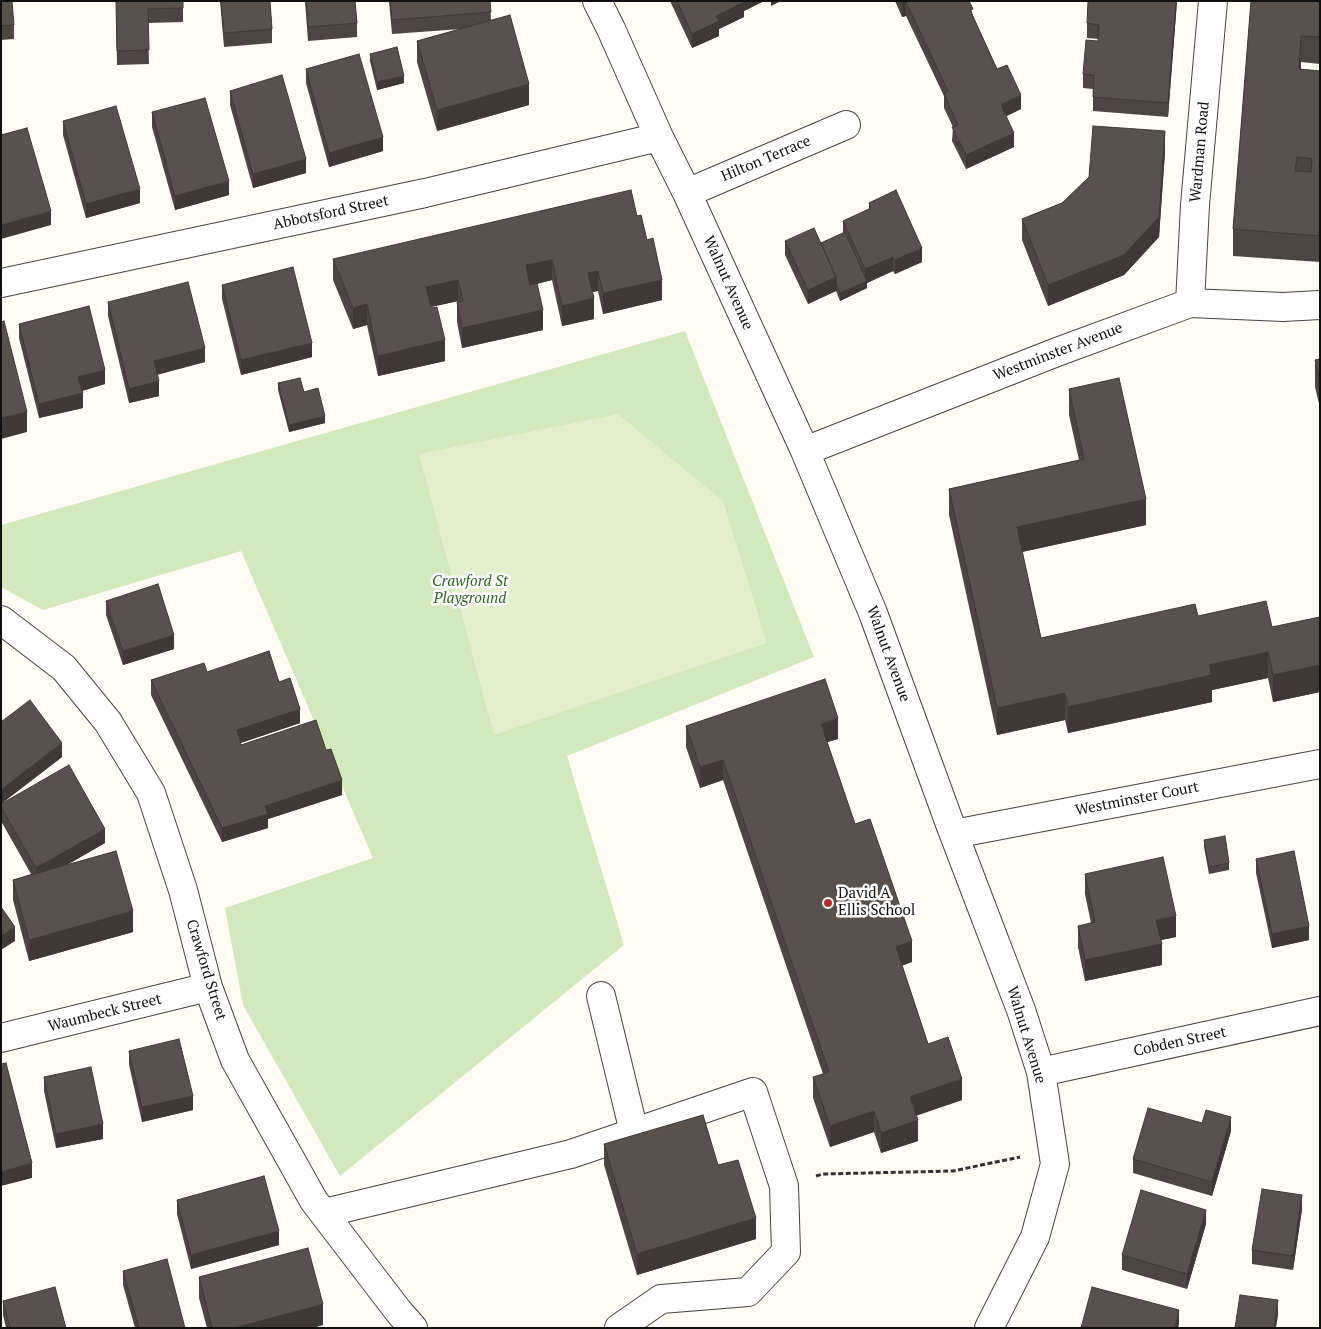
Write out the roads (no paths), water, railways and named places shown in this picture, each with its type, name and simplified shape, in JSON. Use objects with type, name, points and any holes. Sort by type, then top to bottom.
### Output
[{"type":"street","name":"Walnut Avenue","points":[[597,1],[805,451],[873,613],[1021,1010],[1041,1072],[1055,1164],[1035,1237],[989,1328]]},
{"type":"street","name":"Wardman Road","points":[[1190,303],[1195,205],[1213,1]]},
{"type":"street","name":"Hilton Terrace","points":[[687,193],[846,124]]},
{"type":"street","name":"Abbotsford Street","points":[[1,283],[425,193],[659,137]]},
{"type":"street","name":"Westminster Avenue","points":[[805,451],[1066,349],[1190,303],[1283,306],[1320,305]]},
{"type":"street","name":"Crawford Street","points":[[1,620],[64,668],[108,722],[151,793],[182,890],[208,987],[235,1060],[314,1202],[413,1328]]},
{"type":"street","name":"Westminster Court","points":[[954,834],[1320,764]]},
{"type":"street","name":"Waumbeck Street","points":[[1,1038],[208,987]]},
{"type":"street","points":[[601,996],[634,1132]]},
{"type":"street","name":"Cobden Street","points":[[1041,1072],[1320,1011]]},
{"type":"street","points":[[324,1213],[571,1154],[754,1092],[784,1186],[786,1252],[748,1292],[661,1299],[619,1328]]},
{"type":"place","name":"David A Ellis School","points":[[828,903]]},
{"type":"park label","name":"Crawford St Playground","points":[[470,590]]}]
